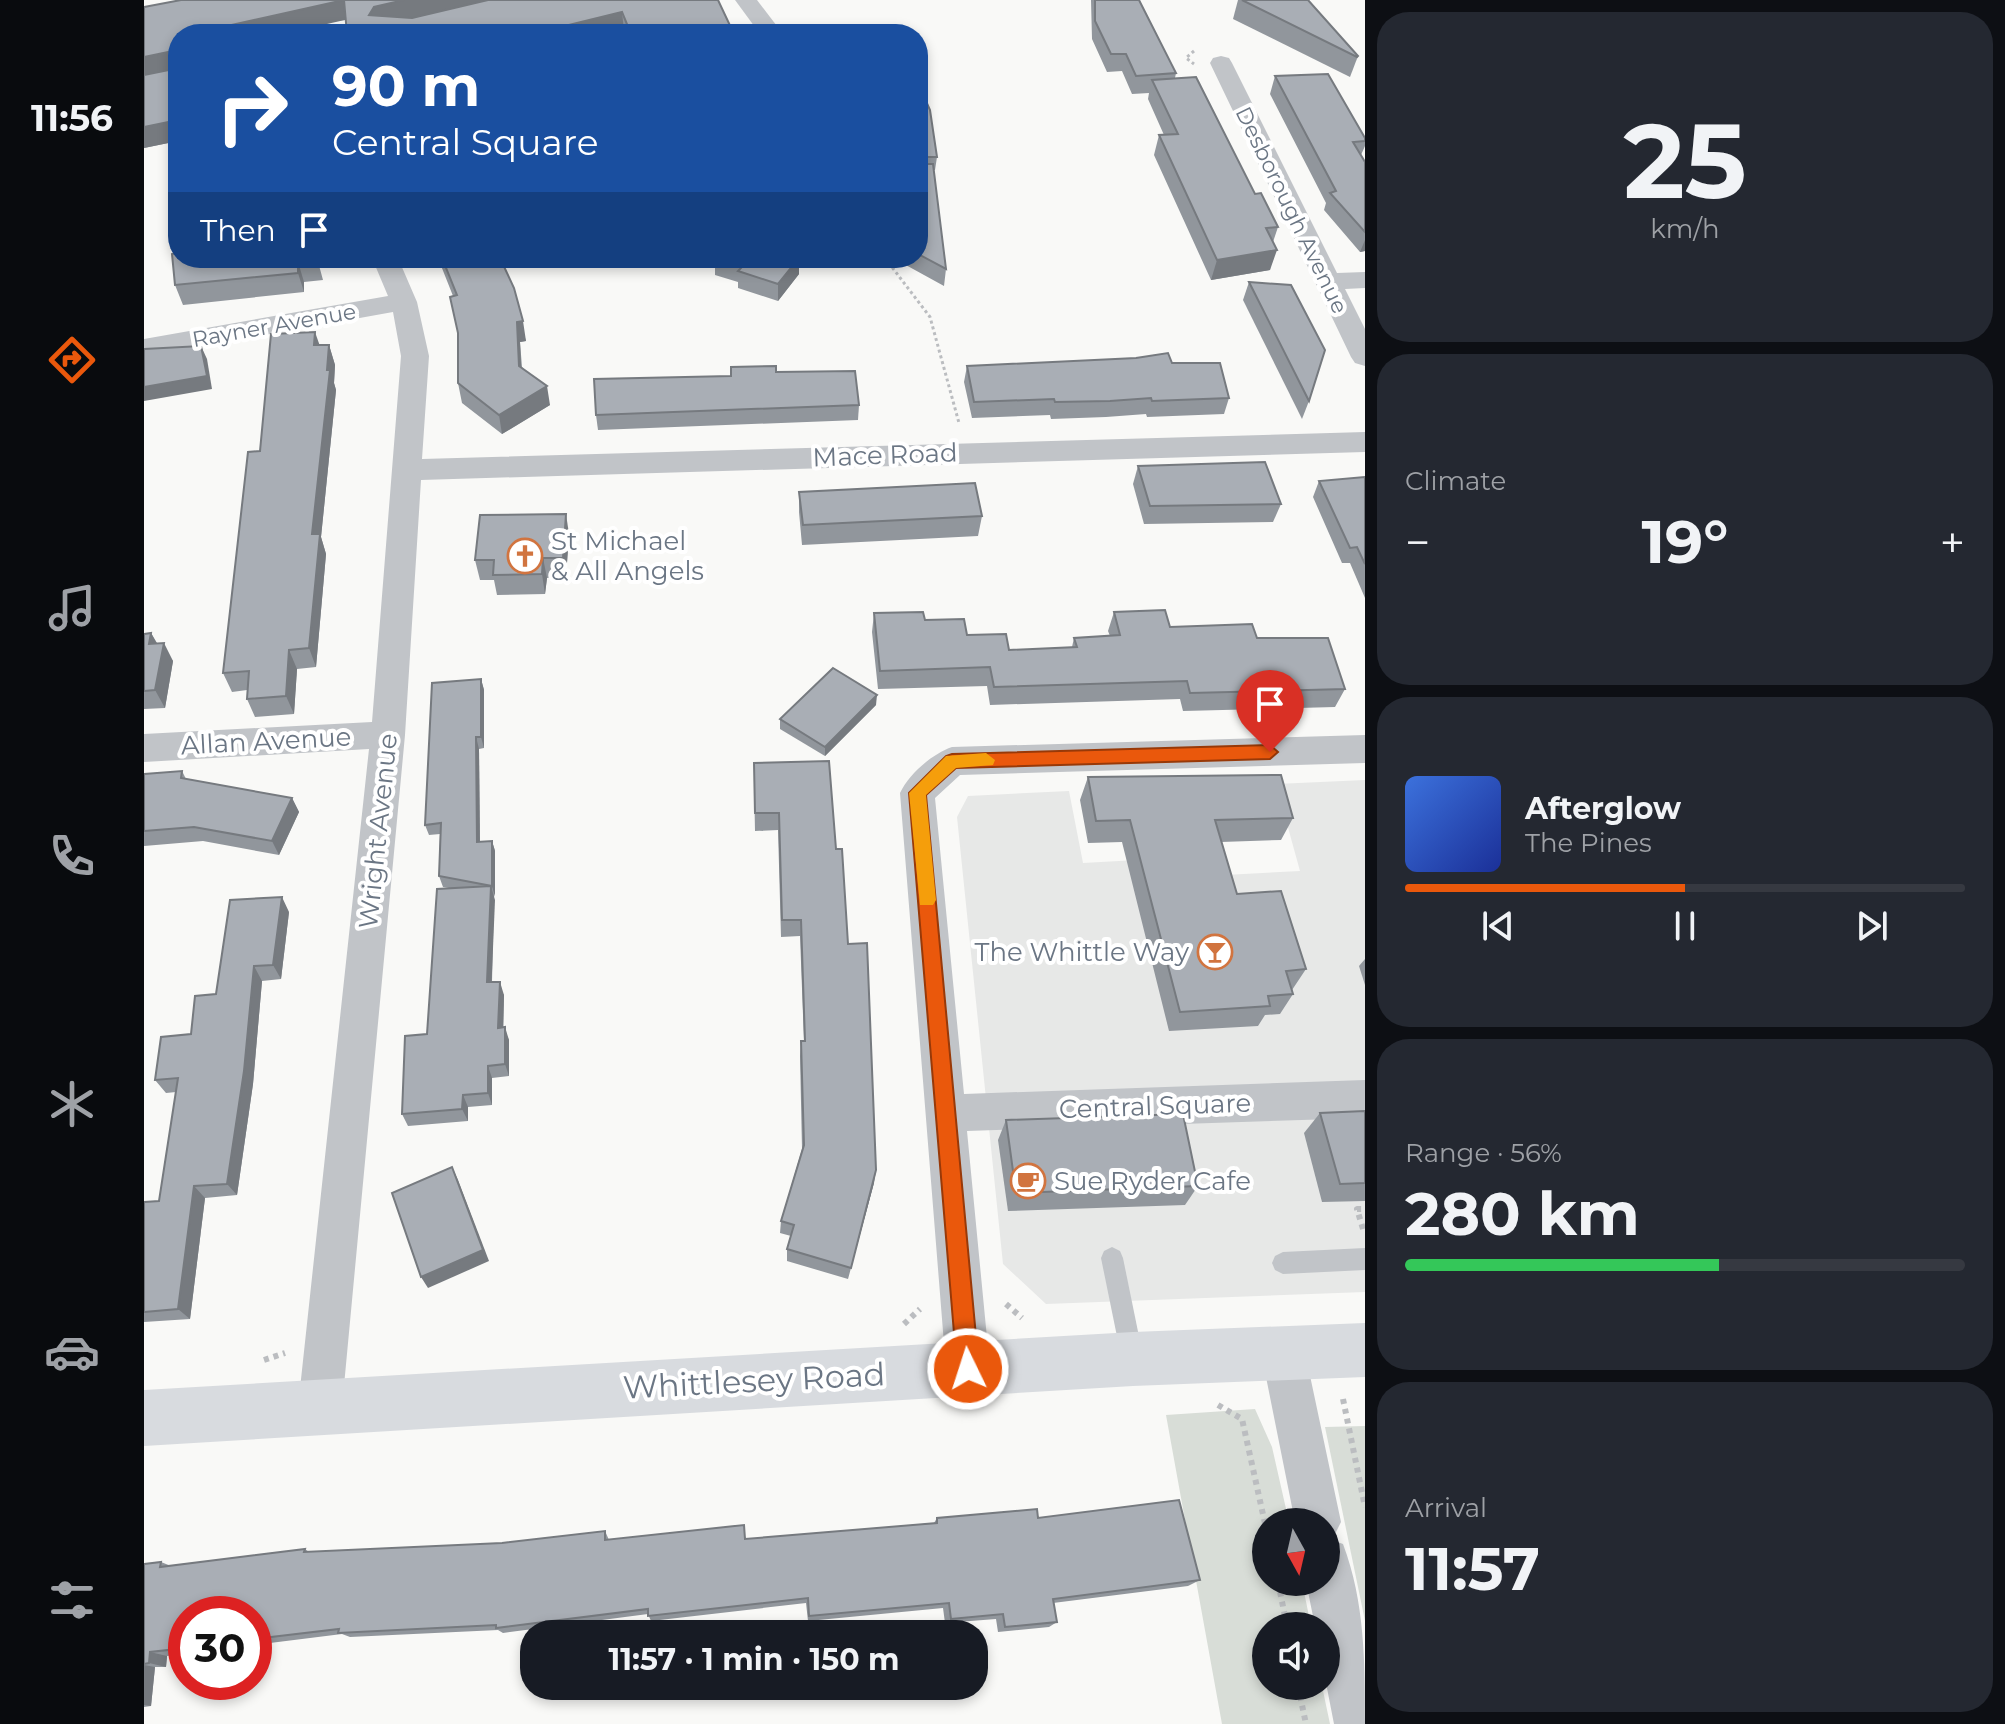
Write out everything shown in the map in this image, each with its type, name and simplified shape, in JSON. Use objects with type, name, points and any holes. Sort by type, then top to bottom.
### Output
[{"type":"main road","name":"Whittlesey Road","points":[[144,1418],[1133,1359],[1327,1351]]},
{"type":"street","points":[[746,0],[764,24]]},
{"type":"street","name":"Desborough Avenue","points":[[1221,63],[1365,357]]},
{"type":"street","name":"Wright Avenue","points":[[320,1407],[388,735],[415,356],[404,302],[389,268]]},
{"type":"street","points":[[1326,282],[1365,280]]},
{"type":"street","name":"Rayner Avenue","points":[[144,348],[404,302]]},
{"type":"street","name":"Mace Road","points":[[406,470],[1365,442]]},
{"type":"street","name":"Allan Avenue","points":[[144,748],[388,735]]},
{"type":"street","points":[[968,1369],[917,793],[952,761],[1365,749]]},
{"type":"street","name":"Central Square","points":[[945,1113],[1365,1099]]},
{"type":"street","points":[[1319,1508],[1327,1351]]},
{"type":"street","points":[[1333,1596],[1359,1724]]},
{"type":"lane","points":[[1112,1258],[1133,1359]]},
{"type":"lane","points":[[1283,1263],[1365,1259]]},
{"type":"path","points":[[893,268],[930,317],[960,424]]},
{"type":"path","points":[[1365,1209],[1357,1209],[1365,1234]]},
{"type":"path","points":[[1002,1293],[1007,1304]]},
{"type":"path","points":[[919,1309],[924,1296]]},
{"type":"path","points":[[1327,1351],[1365,1507]]},
{"type":"path","points":[[1210,1400],[1242,1419],[1262,1508]]},
{"type":"path","points":[[1301,1700],[1306,1724]]},
{"type":"shaded area","points":[[1365,780],[1365,1292],[1046,1304],[1003,1264],[957,817],[968,796],[1069,791],[1083,863],[1137,860],[1187,877],[1300,871],[1276,784]]},
{"type":"shaded area","points":[[1255,1409],[1272,1447],[1286,1508],[1252,1508],[1252,1596],[1305,1596],[1308,1612],[1252,1612],[1252,1700],[1325,1700],[1330,1724],[1222,1724],[1166,1415]]},
{"type":"shaded area","points":[[1365,1426],[1365,1621],[1325,1427]]},
{"type":"building","points":[[181,0],[344,0],[236,24],[168,24],[168,52],[144,57],[144,7]]},
{"type":"building","points":[[344,0],[404,0],[374,7],[369,15],[412,18],[488,0],[718,0],[729,24],[627,24],[622,12],[573,24],[346,24]]},
{"type":"building","points":[[1095,0],[1139,0],[1176,73],[1136,76],[1126,54],[1111,54],[1095,21]]},
{"type":"building","points":[[1242,0],[1308,0],[1358,56],[1357,57]]},
{"type":"building","points":[[168,70],[168,122],[144,127],[144,75]]},
{"type":"building","points":[[1328,74],[1365,138],[1365,141],[1353,142],[1365,162],[1365,232],[1330,193],[1336,191],[1275,76]]},
{"type":"building","points":[[1196,77],[1255,194],[1261,193],[1278,227],[1266,228],[1277,250],[1217,260],[1159,135],[1178,134],[1152,80]]},
{"type":"building","points":[[928,106],[930,110],[937,157],[928,157]]},
{"type":"building","points":[[928,164],[933,164],[946,269],[928,259]]},
{"type":"building","points":[[173,268],[298,268],[298,273],[175,285]]},
{"type":"building","points":[[446,268],[505,268],[523,321],[517,322],[519,366],[547,386],[499,415],[458,383],[458,333],[450,297],[457,295]]},
{"type":"building","points":[[741,268],[791,268],[778,284],[738,271]]},
{"type":"building","points":[[1249,282],[1291,285],[1325,350],[1309,401]]},
{"type":"building","points":[[315,332],[314,345],[329,345],[327,370],[330,370],[312,534],[320,534],[309,648],[289,650],[286,696],[247,699],[249,671],[223,673],[248,452],[260,451],[271,334]]},
{"type":"building","points":[[201,346],[207,376],[144,387],[144,349]]},
{"type":"building","points":[[1168,353],[1172,363],[1220,363],[1229,398],[974,402],[967,366],[1136,358]]},
{"type":"building","points":[[776,366],[776,372],[855,371],[859,405],[596,415],[594,379],[731,376],[731,367]]},
{"type":"building","points":[[1265,462],[1281,504],[1150,506],[1138,466]]},
{"type":"building","points":[[1365,477],[1365,564],[1357,547],[1350,548],[1319,481]]},
{"type":"building","points":[[975,483],[982,516],[803,525],[799,492]]},
{"type":"building","name":"St Michael & All Angels","points":[[566,514],[563,558],[543,558],[542,574],[493,575],[494,560],[475,560],[480,515]]},
{"type":"building","points":[[1165,610],[1170,627],[1252,624],[1257,638],[1328,638],[1345,689],[1190,693],[1187,681],[994,687],[990,667],[880,671],[874,613],[923,612],[925,620],[964,619],[967,635],[1006,634],[1009,650],[1077,647],[1074,638],[1120,635],[1114,612]]},
{"type":"building","points":[[151,633],[149,644],[164,643],[155,690],[144,691],[144,634]]},
{"type":"building","points":[[833,668],[877,695],[825,747],[780,719]]},
{"type":"building","points":[[481,679],[481,737],[476,737],[477,842],[492,841],[492,886],[439,876],[441,823],[425,825],[432,683]]},
{"type":"building","points":[[829,761],[836,849],[842,849],[848,944],[867,943],[876,1170],[851,1268],[787,1249],[794,1225],[781,1221],[804,1145],[801,920],[782,920],[779,813],[755,813],[754,763]]},
{"type":"building","points":[[182,771],[181,778],[292,798],[272,841],[194,827],[144,831],[144,774]]},
{"type":"building","points":[[1281,775],[1293,818],[1215,820],[1237,894],[1281,891],[1306,969],[1286,971],[1293,994],[1268,996],[1270,1006],[1180,1012],[1130,820],[1096,821],[1088,777]]},
{"type":"building","points":[[491,886],[487,982],[500,982],[498,1028],[505,1027],[505,1064],[488,1066],[488,1093],[463,1095],[462,1109],[402,1114],[405,1036],[427,1034],[437,889]]},
{"type":"building","points":[[282,897],[273,965],[254,966],[244,1071],[227,1184],[194,1186],[178,1309],[144,1312],[144,1202],[159,1201],[178,1078],[155,1080],[161,1037],[191,1034],[195,996],[216,994],[230,900]]},
{"type":"building","points":[[1365,1111],[1365,1183],[1340,1184],[1320,1113]]},
{"type":"building","points":[[1183,1114],[1198,1186],[1016,1193],[1006,1120]]},
{"type":"building","points":[[452,1167],[483,1250],[421,1277],[392,1193]]},
{"type":"building","points":[[1179,1500],[1200,1580],[1053,1599],[1057,1622],[1005,1627],[1003,1614],[951,1619],[949,1603],[809,1616],[808,1598],[648,1616],[648,1609],[560,1620],[520,1620],[520,1625],[496,1628],[496,1625],[338,1633],[339,1629],[272,1637],[272,1596],[168,1596],[168,1650],[150,1652],[149,1663],[144,1664],[144,1564],[161,1562],[160,1567],[305,1549],[304,1552],[502,1543],[605,1531],[605,1540],[744,1525],[745,1539],[937,1523],[937,1518],[1037,1509],[1038,1518]]},
{"type":"slow traffic","points":[[927,900],[917,793],[952,761],[986,760]]},
{"type":"place","name":"St Michael & All Angels","points":[[525,556]]},
{"type":"place","name":"The Whittle Way","points":[[1215,952]]},
{"type":"place","name":"Sue Ryder Cafe","points":[[1028,1181]]},
{"type":"route","points":[[968,1369],[917,793],[952,761],[1270,752]]}]
